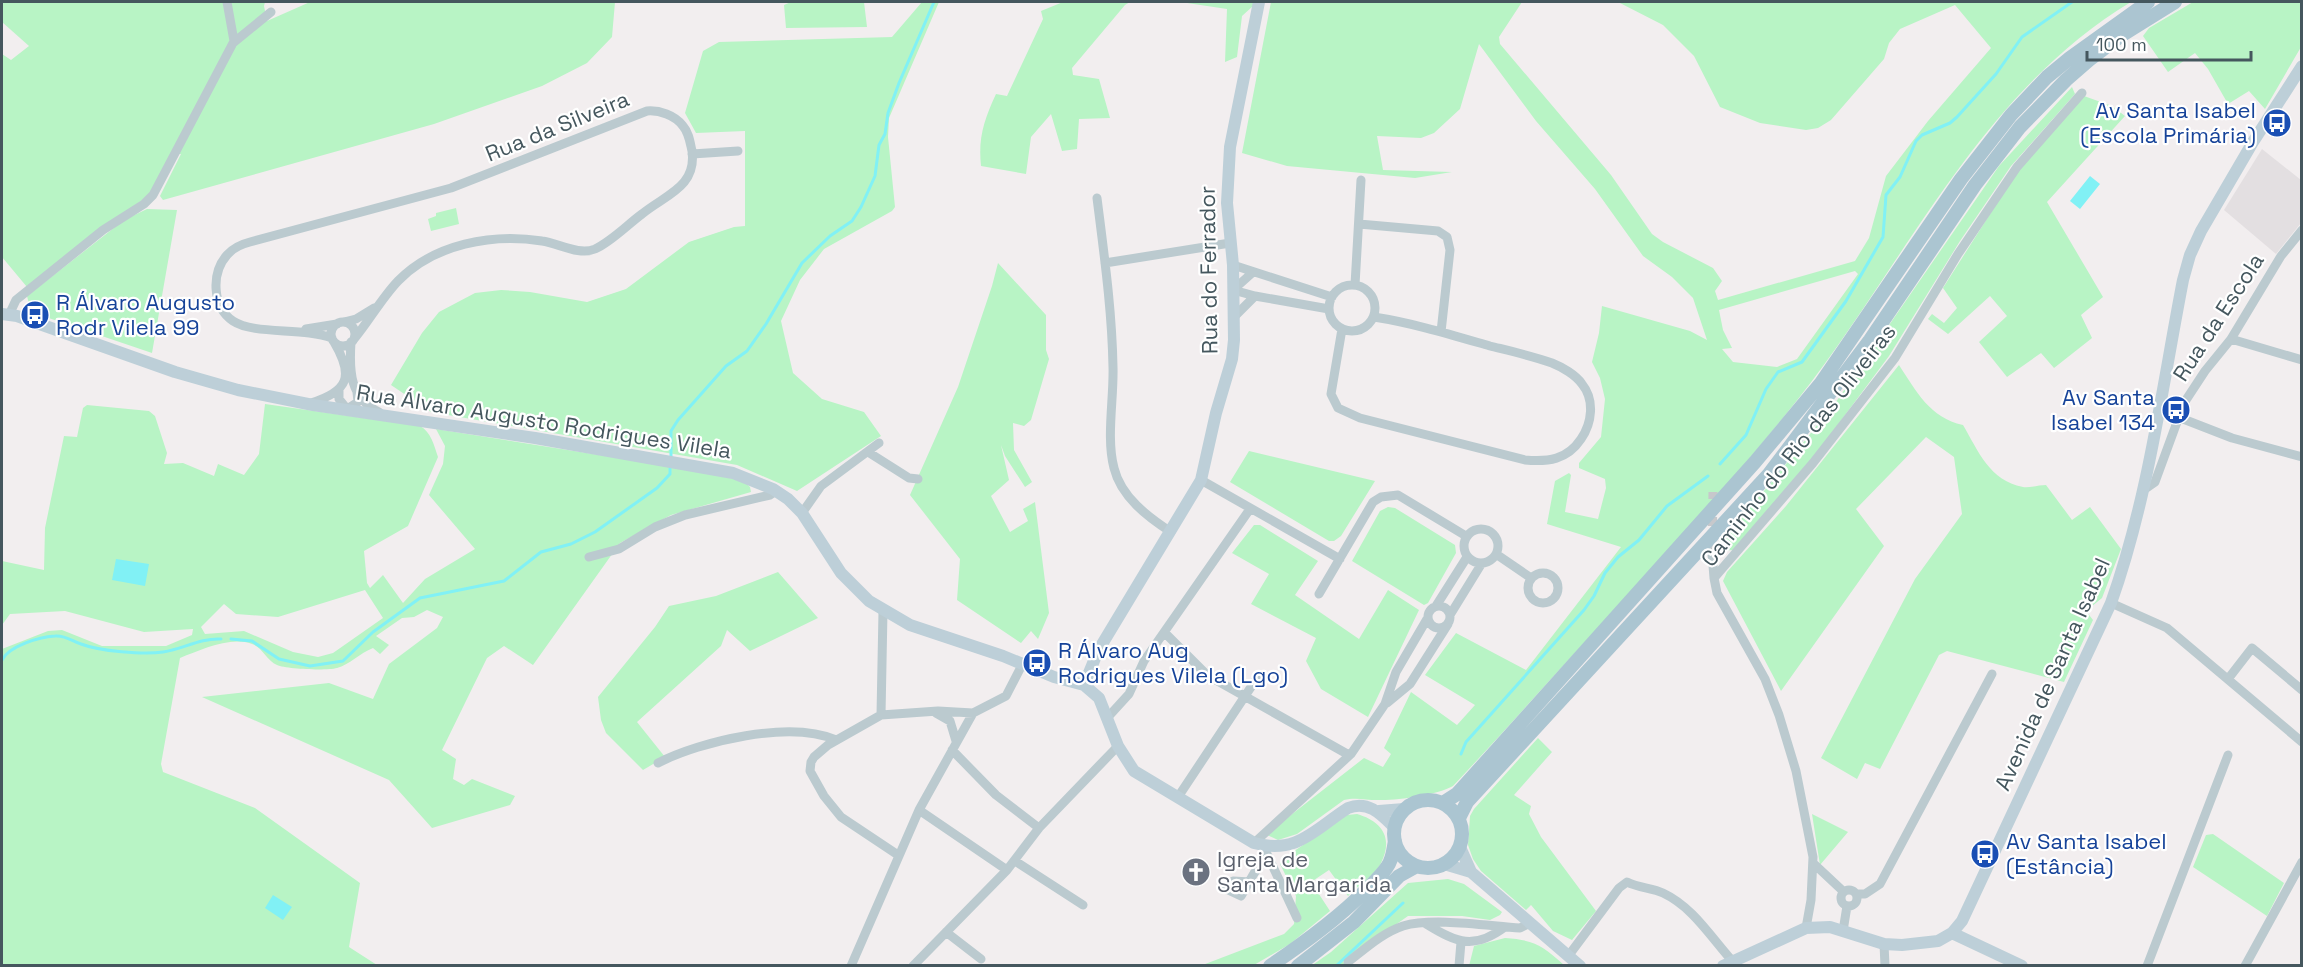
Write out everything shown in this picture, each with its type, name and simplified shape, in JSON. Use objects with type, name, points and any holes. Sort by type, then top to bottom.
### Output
[{"type":"main road","points":[[1443,803],[1457,794],[1755,462],[1821,383],[1955,188],[2010,115],[2047,77],[2070,58],[2148,2]]},
{"type":"main road","points":[[1459,818],[1467,802],[1768,474],[1870,339],[1975,185],[2020,127],[2089,60],[2122,35],[2175,2]]},
{"type":"main road","points":[[1270,966],[1314,936],[1346,910],[1387,867],[1392,856],[1395,834],[1404,809],[1423,800],[1443,803],[1459,818],[1462,837],[1456,854],[1444,864],[1434,867],[1417,866],[1406,860],[1399,851],[1395,834]]},
{"type":"main road","points":[[1298,966],[1354,922],[1399,876],[1417,866]]},
{"type":"street","points":[[226,2],[234,41]]},
{"type":"street","name":"Rua do Ferrador","points":[[1083,685],[1098,651],[1201,480],[1216,413],[1232,359],[1233,265],[1227,203],[1230,147],[1259,2]]},
{"type":"street","points":[[5,315],[16,300],[103,230],[144,204],[153,195],[234,41],[271,12]]},
{"type":"street","name":"Avenida de Santa Isabel","points":[[1952,933],[1962,921],[1974,899],[2111,603],[2126,560],[2142,491],[2183,280],[2190,255],[2201,231],[2241,162],[2301,66]]},
{"type":"street","name":"Caminho do Rio das Oliveiras","points":[[1806,928],[1811,900],[1813,863],[1796,771],[1765,679],[1717,593],[1714,578],[1813,463],[1895,358],[1958,254],[2017,167],[2082,93]]},
{"type":"street","name":"Rua da Silveira","points":[[300,330],[333,340],[340,346],[352,341],[398,281],[421,263],[443,251],[473,242],[495,239],[531,239],[580,251],[595,249],[650,207],[679,189],[692,170],[690,137],[679,122],[662,112],[646,111],[462,184],[250,242],[228,254],[218,272],[216,289],[219,304],[233,321],[249,327],[300,330],[340,323],[370,312],[380,303]]},
{"type":"street","points":[[692,154],[738,151]]},
{"type":"street","points":[[1355,285],[1361,180]]},
{"type":"street","points":[[1097,198],[1112,320],[1114,470],[1124,490],[1146,516],[1171,532]]},
{"type":"street","points":[[1359,224],[1438,231],[1447,237],[1450,250],[1441,332]]},
{"type":"street","name":"Rua da Escola","points":[[2142,491],[2155,482],[2178,417],[2205,371],[2231,339],[2281,256],[2301,230]]},
{"type":"street","points":[[1105,262],[1230,243]]},
{"type":"street","points":[[1233,265],[1332,297]]},
{"type":"street","points":[[1233,290],[1252,273]]},
{"type":"street","points":[[1355,285],[1368,291],[1372,296],[1375,309],[1374,316],[1364,328],[1357,331],[1342,329],[1333,321],[1329,309],[1332,297],[1342,288],[1355,285]]},
{"type":"street","points":[[1233,290],[1329,309]]},
{"type":"street","points":[[1234,316],[1256,296]]},
{"type":"street","name":"Rua Álvaro Augusto Rodrigues Vilela","points":[[5,315],[16,316],[216,385],[309,404],[678,462],[733,473],[776,491],[802,513],[848,582],[868,601],[910,625],[1083,685],[1099,698],[1119,746],[1134,771],[1263,849]]},
{"type":"street","points":[[1342,329],[1331,394],[1338,408],[1360,418],[1525,460],[1558,459],[1573,450],[1582,437],[1590,419],[1591,398],[1582,383],[1554,364],[1441,332],[1374,316]]},
{"type":"street","points":[[309,404],[330,397],[343,385],[345,368],[341,354],[333,340],[332,330],[340,323],[353,328],[351,372],[359,398],[358,402],[347,409],[339,399],[339,391]]},
{"type":"street","points":[[2231,339],[2301,360]]},
{"type":"street","points":[[355,387],[362,401],[387,416]]},
{"type":"street","points":[[2178,417],[2232,438],[2301,457]]},
{"type":"street","points":[[802,513],[821,486],[879,443]]},
{"type":"street","points":[[868,452],[909,478],[918,479]]},
{"type":"street","points":[[1201,480],[1340,559]]},
{"type":"street","points":[[589,557],[620,549],[655,527],[685,515],[770,495],[776,491]]},
{"type":"street","points":[[1319,594],[1373,502],[1388,496],[1398,495],[1466,536]]},
{"type":"street","points":[[1108,717],[1129,694],[1144,661],[1250,509]]},
{"type":"street","points":[[1475,529],[1487,529],[1496,537],[1498,543],[1496,554],[1488,562],[1471,561],[1463,547],[1466,536],[1475,529]]},
{"type":"street","points":[[1712,553],[1714,578]]},
{"type":"street","points":[[1496,554],[1531,578]]},
{"type":"street","points":[[1250,882],[1261,863],[1263,849],[1349,755],[1386,704],[1396,676],[1428,619],[1429,612],[1436,606],[1467,557]]},
{"type":"street","points":[[1386,704],[1408,687],[1482,563]]},
{"type":"street","points":[[2111,603],[2167,628],[2301,742]]},
{"type":"street","points":[[1436,606],[1445,608],[1449,620]]},
{"type":"street","points":[[881,715],[883,611]]},
{"type":"street","points":[[1428,619],[1431,625],[1438,628],[1449,620]]},
{"type":"street","points":[[1165,633],[1207,675],[1349,755]]},
{"type":"street","points":[[2228,679],[2252,648],[2301,690]]},
{"type":"street","points":[[898,855],[841,817],[824,796],[810,771],[814,757],[836,740],[881,715],[931,711],[973,713],[1006,696],[1022,665]]},
{"type":"street","points":[[1844,892],[1864,894],[1881,884],[1992,674]]},
{"type":"street","points":[[1178,797],[1259,675]]},
{"type":"street","points":[[1396,676],[1398,684],[1408,687]]},
{"type":"street","points":[[931,711],[950,721],[954,745],[996,795],[1039,828]]},
{"type":"street","points":[[851,966],[919,810],[973,713]]},
{"type":"street","points":[[658,763],[674,755],[766,732],[825,735],[836,740]]},
{"type":"street","points":[[913,966],[1007,870],[1039,828],[1119,746]]},
{"type":"street","points":[[2147,966],[2228,755]]},
{"type":"street","points":[[1263,849],[1284,847],[1299,842],[1353,806],[1363,805],[1379,812],[1395,834]]},
{"type":"street","points":[[1379,812],[1404,809]]},
{"type":"street","points":[[919,810],[1007,870]]},
{"type":"street","points":[[1460,847],[1472,872],[1580,966]]},
{"type":"street","points":[[1263,849],[1297,918]]},
{"type":"street","points":[[1015,861],[1083,905]]},
{"type":"street","points":[[2249,964],[2301,862]]},
{"type":"street","points":[[1813,863],[1844,892]]},
{"type":"street","points":[[1444,864],[1472,872]]},
{"type":"street","points":[[1569,955],[1619,888],[1627,882],[1662,892],[1685,908],[1713,935],[1731,964],[1806,928],[1830,927],[1884,944],[1902,945],[1930,943],[1952,933],[1999,960],[2022,966]]},
{"type":"street","points":[[1843,931],[1847,906],[1841,899],[1844,892]]},
{"type":"street","points":[[1847,906],[1856,902],[1856,894]]},
{"type":"street","points":[[1348,962],[1390,932],[1405,926],[1424,923],[1520,928],[1530,922]]},
{"type":"street","points":[[1424,923],[1461,942],[1487,939],[1505,927]]},
{"type":"street","points":[[946,932],[981,959]]},
{"type":"street","points":[[1459,966],[1461,942]]},
{"type":"street","points":[[1884,944],[1885,966]]},
{"type":"shaded area","points":[[2262,149],[2301,180],[2301,223],[2276,254],[2224,210]]},
{"type":"green space","points":[[2,2],[265,2],[267,21],[310,2],[615,2],[612,37],[587,63],[542,86],[434,124],[163,200],[160,196],[181,154],[171,154],[151,192],[145,198],[27,287],[2,257],[2,54],[11,60],[29,46],[2,22]]},
{"type":"green space","points":[[791,2],[864,2],[867,27],[786,28],[784,5]]},
{"type":"green space","points":[[922,2],[939,2],[889,118],[888,137],[895,207],[892,211],[824,249],[800,280],[781,321],[793,373],[822,399],[864,412],[881,436],[797,491],[737,465],[431,412],[391,385],[422,333],[439,312],[475,293],[501,290],[530,292],[587,302],[626,289],[689,242],[734,227],[745,226],[745,131],[696,133],[685,113],[703,51],[719,42],[892,37]]},
{"type":"green space","points":[[1063,2],[1130,2],[1072,68],[1073,75],[1099,79],[1110,118],[1079,119],[1077,149],[1062,151],[1051,114],[1031,137],[1026,174],[981,166],[980,147],[983,129],[996,94],[1007,96],[1043,19],[1041,11]]},
{"type":"green space","points":[[1165,2],[1254,2],[1253,6],[1242,16],[1237,57],[1225,62],[1227,9]]},
{"type":"green space","points":[[1271,2],[1522,2],[1499,37],[1500,44],[1611,175],[1652,234],[1713,268],[1722,281],[1715,291],[1718,300],[1855,261],[1869,238],[1886,176],[1928,121],[1991,48],[1955,5],[1900,29],[1889,43],[1884,59],[1831,120],[1818,128],[1806,130],[1760,123],[1720,107],[1694,56],[1663,25],[1618,2],[2131,2],[2077,40],[2029,84],[1987,132],[1947,184],[1837,347],[1774,429],[1672,546],[1453,786],[1427,795],[1405,798],[1344,800],[1297,834],[1278,840],[1267,835],[1364,758],[1383,767],[1391,754],[1384,748],[1411,692],[1457,725],[1475,705],[1425,675],[1456,633],[1526,670],[1621,547],[1547,524],[1555,481],[1569,473],[1571,475],[1565,512],[1598,519],[1606,488],[1605,479],[1579,468],[1579,463],[1601,437],[1605,399],[1600,378],[1592,362],[1602,306],[1690,331],[1707,340],[1693,298],[1672,277],[1643,256],[1595,189],[1536,121],[1479,44],[1460,109],[1434,133],[1421,138],[1377,136],[1383,170],[1452,172],[1415,178],[1287,166],[1242,153]],"holes":[[[1855,271],[1858,274],[1797,359],[1777,367],[1733,362],[1722,349],[1732,348],[1723,330],[1719,310]]]},
{"type":"green space","points":[[2193,2],[2301,2],[2301,47],[2265,109],[2249,91],[2228,104],[2208,69],[2195,53],[2168,72],[2143,36],[2149,28]]},
{"type":"green space","points":[[2072,87],[2075,94],[2011,166],[1960,241],[1889,356],[1819,450],[1734,550],[1714,551],[1714,548],[1770,484],[1838,399],[1999,166]]},
{"type":"green space","points":[[2084,96],[2112,106],[2125,116],[2047,202],[2103,297],[2081,315],[2092,338],[2054,368],[2041,353],[2007,377],[1979,342],[2007,316],[1990,296],[1948,334],[1928,319],[1932,314],[1944,323],[1957,308],[1943,288],[2016,173]]},
{"type":"green space","points":[[456,208],[459,224],[431,231],[428,219],[436,216],[436,213]]},
{"type":"green space","points":[[147,209],[177,210],[152,353],[31,312],[27,296],[124,220]]},
{"type":"green space","points":[[998,263],[1046,315],[1046,350],[1049,359],[1031,420],[1024,426],[1013,423],[1014,450],[1032,482],[1025,487],[1005,456],[1001,445],[1009,480],[991,496],[1010,532],[1028,521],[1023,509],[1035,502],[1049,613],[1038,639],[1031,631],[1021,643],[957,600],[960,559],[910,495],[958,387]]},
{"type":"green space","points":[[1899,365],[1918,394],[1933,410],[1963,425],[1980,455],[1993,471],[2011,483],[2023,487],[2046,485],[2072,520],[2090,507],[2121,549],[2102,598],[2086,611],[2093,620],[2064,682],[1947,651],[1939,655],[1880,769],[1865,763],[1857,779],[1821,758],[1915,579],[1962,514],[1954,457],[1926,437],[1856,509],[1884,546],[1781,691],[1723,581],[1727,572],[1786,506]]},
{"type":"green space","points":[[265,404],[420,426],[427,432],[438,457],[408,526],[364,551],[367,583],[370,588],[383,575],[403,603],[425,579],[475,549],[429,495],[443,464],[445,446],[436,429],[681,468],[744,481],[750,487],[751,492],[671,515],[620,543],[533,665],[504,646],[487,658],[442,750],[456,759],[453,779],[464,785],[472,779],[515,796],[510,805],[432,828],[389,780],[202,697],[329,683],[373,699],[389,664],[437,628],[443,617],[427,610],[414,617],[402,618],[376,636],[389,645],[380,654],[373,648],[346,664],[332,669],[277,665],[256,646],[243,642],[216,645],[180,658],[161,764],[163,772],[255,808],[360,883],[349,947],[377,965],[2,965],[2,649],[48,631],[62,630],[102,646],[166,646],[192,635],[193,629],[144,632],[65,611],[10,614],[2,625],[2,561],[44,570],[45,528],[64,436],[77,437],[83,408],[87,405],[149,411],[155,416],[167,453],[164,464],[183,463],[214,476],[218,464],[244,475],[259,454]],"holes":[[[365,590],[383,618],[333,653],[318,657],[293,652],[244,631],[205,634],[201,627],[224,604],[236,614],[278,617]]]},
{"type":"green space","points":[[1249,451],[1375,481],[1341,536],[1334,541],[1329,541],[1230,482]]},
{"type":"green space","points":[[1388,507],[1395,508],[1455,545],[1456,553],[1428,603],[1424,605],[1352,561],[1380,511]]},
{"type":"green space","points":[[1254,525],[1260,525],[1318,561],[1295,595],[1359,639],[1388,590],[1419,610],[1368,717],[1321,689],[1306,661],[1316,638],[1251,604],[1269,574],[1232,553]]},
{"type":"green space","points":[[778,572],[818,618],[750,651],[727,630],[721,646],[637,722],[665,757],[643,770],[606,733],[601,720],[598,697],[655,627],[669,606],[716,596]]},
{"type":"green space","points":[[1538,738],[1552,752],[1514,795],[1531,806],[1529,814],[1541,837],[1596,911],[1572,940],[1553,931],[1531,905],[1526,910],[1481,871],[1468,845],[1470,816],[1474,809]]},
{"type":"green space","points":[[1357,814],[1379,826],[1385,838],[1385,854],[1371,876],[1348,896],[1329,870],[1311,882],[1330,911],[1290,944],[1254,965],[1200,966],[1284,934],[1294,924],[1296,896],[1280,864],[1284,858],[1347,815]]},
{"type":"green space","points":[[1812,814],[1848,832],[1820,865]]},
{"type":"green space","points":[[2213,834],[2284,883],[2267,916],[2193,867],[2206,835]]},
{"type":"green space","points":[[1448,879],[1464,884],[1502,912],[1490,920],[1462,916],[1408,916],[1343,962],[1347,965],[1311,966],[1331,952],[1408,883]]},
{"type":"green space","points":[[1505,938],[1524,940],[1538,945],[1564,965],[1469,966],[1474,946]]},
{"type":"water","points":[[2090,176],[2100,184],[2080,209],[2070,201]]},
{"type":"water","points":[[116,559],[149,564],[145,586],[112,580]]},
{"type":"water","points":[[273,895],[292,907],[283,920],[265,908]]},
{"type":"waterway","points":[[671,460],[671,431],[678,420],[726,366],[747,351],[766,324],[802,263],[830,236],[852,221],[861,207],[875,176],[879,145],[885,134],[888,113],[934,2]]},
{"type":"waterway","points":[[1720,464],[1746,435],[1766,389],[1778,372],[1802,362],[1846,301],[1883,237],[1886,195],[1900,177],[1916,141],[1922,135],[1950,123],[1957,117],[1996,74],[2022,37],[2072,2]]},
{"type":"waterway","points":[[231,639],[252,641],[279,659],[310,666],[343,661],[373,632],[420,598],[504,581],[541,552],[571,544],[595,532],[657,488],[670,474],[670,467]]},
{"type":"waterway","points":[[1461,754],[1466,742],[1584,610],[1605,573],[1618,557],[1639,540],[1667,506],[1708,476]]},
{"type":"waterway","points":[[2,660],[11,650],[33,640],[55,636],[65,637],[99,649],[145,653],[163,652],[206,640],[221,639]]},
{"type":"waterway","points":[[1336,966],[1403,903]]},
{"type":"tunnel","points":[[1712,553],[1713,492]]},
{"type":"place","name":"Av Santa Isabel (Escola Primária)","points":[[2277,123]]},
{"type":"place","name":"R Álvaro Augusto Rodr Vilela 99","points":[[35,315]]},
{"type":"place","name":"Av Santa Isabel 134","points":[[2176,410]]},
{"type":"place","name":"R Álvaro Aug Rodrigues Vilela (Lgo)","points":[[1037,663]]},
{"type":"place","name":"Av Santa Isabel (Estância)","points":[[1985,854]]},
{"type":"place","name":"Igreja de Santa Margarida","points":[[1196,872]]}]
